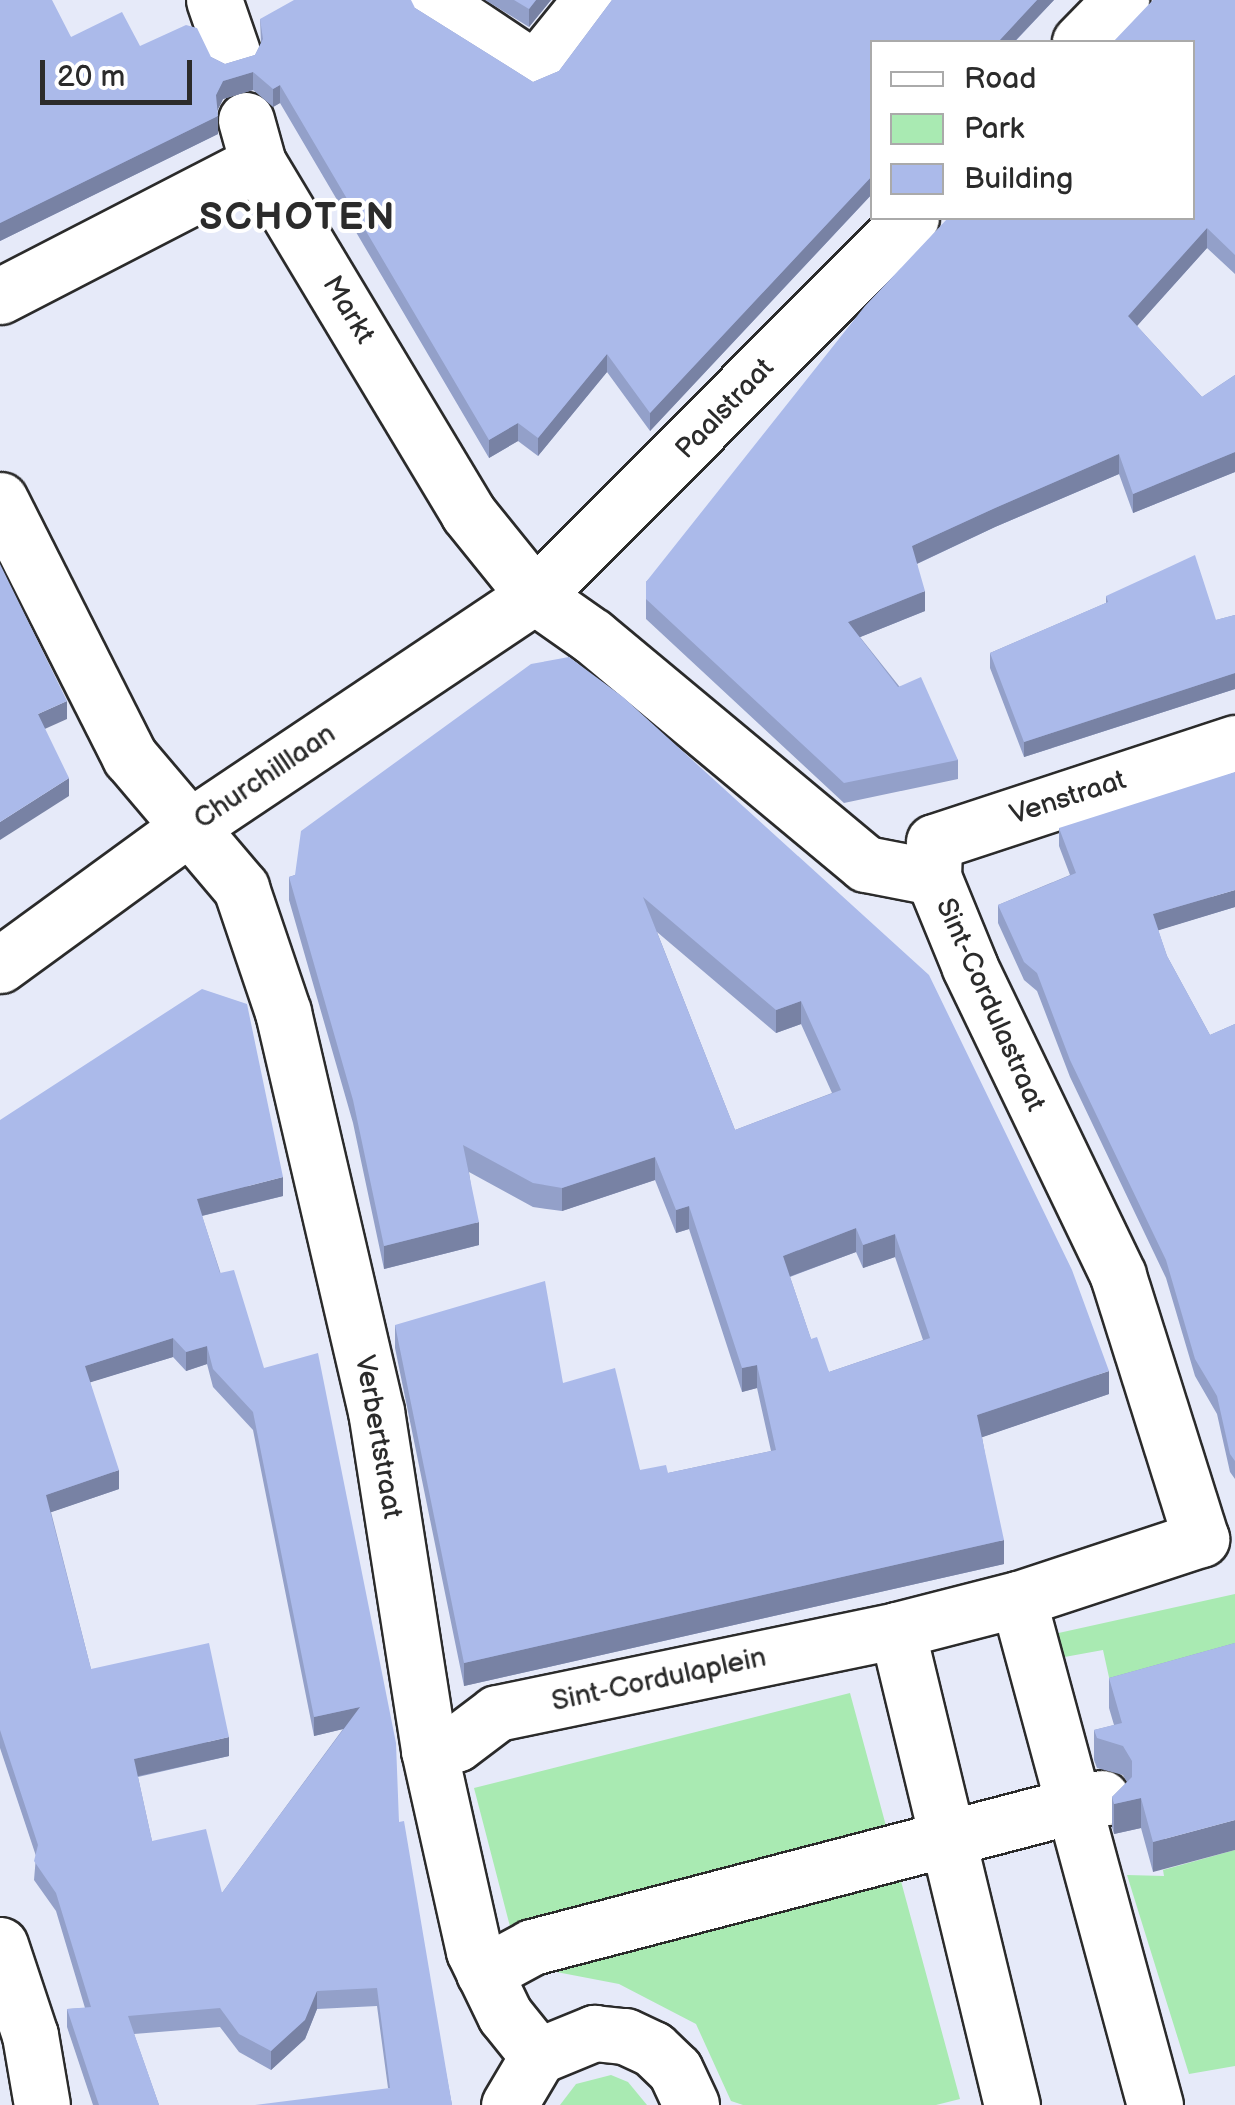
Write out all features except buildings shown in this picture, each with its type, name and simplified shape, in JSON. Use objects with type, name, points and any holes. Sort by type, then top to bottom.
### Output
[{"type":"street","points":[[214,0],[232,52]]},
{"type":"street","points":[[432,0],[535,69],[591,0]]},
{"type":"street","points":[[1082,40],[1120,0]]},
{"type":"street","name":"Markt","points":[[0,296],[252,142],[468,514],[535,596]]},
{"type":"street","name":"Paalstraat","points":[[535,596],[909,220]]},
{"type":"street","points":[[0,500],[130,757],[188,828]]},
{"type":"street","name":"Churchilllaan","points":[[0,965],[188,828],[535,596]]},
{"type":"street","name":"Sint-Cordulastraat","points":[[535,596],[592,636],[866,864],[933,876],[1118,1275],[1200,1538]]},
{"type":"street","name":"Venstraat","points":[[933,876],[934,842],[1235,743]]},
{"type":"street","name":"Verbertstraat","points":[[188,828],[241,888],[282,1012],[376,1410],[430,1750],[484,1973],[505,2015],[538,2056]]},
{"type":"street","name":"Sint-Cordulaplein","points":[[430,1750],[456,1744],[497,1714],[897,1630],[1018,1599],[1200,1538]]},
{"type":"street","points":[[1018,1599],[1088,1801],[1155,2105]]},
{"type":"street","points":[[897,1630],[944,1841],[1012,2105]]},
{"type":"street","points":[[484,1973],[532,1947],[1088,1801]]},
{"type":"street","points":[[0,1945],[30,2035],[42,2105]]},
{"type":"street","points":[[509,2105],[538,2056],[594,2033],[625,2036],[676,2070],[690,2105]]},
{"type":"green space","points":[[1235,1594],[1235,1673],[1114,1700],[1103,1650],[1059,1658],[1054,1634]]},
{"type":"green space","points":[[850,1693],[960,2099],[936,2105],[743,2105],[731,2101],[696,2024],[619,1984],[520,1965],[474,1788]]},
{"type":"green space","points":[[1235,1850],[1235,2066],[1189,2074],[1127,1875],[1164,1876],[1163,1870]]},
{"type":"green space","points":[[611,2075],[628,2082],[647,2105],[560,2105],[576,2084]]},
{"type":"district","name":"SCHOTEN","points":[[298,218]]}]
